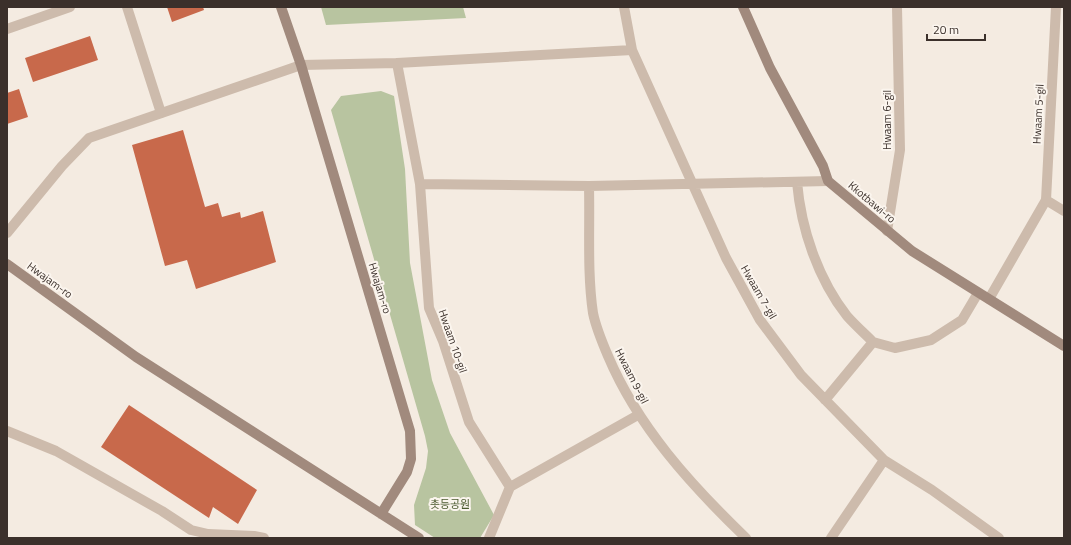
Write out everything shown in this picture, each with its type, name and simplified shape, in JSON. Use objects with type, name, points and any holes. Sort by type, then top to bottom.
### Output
[{"type":"street","points":[[7,29],[70,7]]},
{"type":"street","points":[[127,7],[161,113]]},
{"type":"street","name":"Hwajam-ro","points":[[281,7],[301,65],[410,431],[411,459],[407,472],[381,514]]},
{"type":"street","points":[[7,233],[62,166],[89,138],[301,65],[397,63],[632,50],[624,7]]},
{"type":"street","name":"Kkotbawi-ro","points":[[743,7],[770,68],[823,166],[828,181],[912,251],[1064,346]]},
{"type":"street","name":"Hwaam 6-gil","points":[[887,231],[900,150],[897,7]]},
{"type":"street","name":"Hwaam 5-gil","points":[[1046,200],[1056,7]]},
{"type":"street","name":"Hwaam 7-gil","points":[[632,50],[726,258],[760,320],[801,375],[884,460],[932,490],[999,538]]},
{"type":"street","name":"Hwaam 10-gil","points":[[397,63],[420,184],[429,308],[443,341],[469,422],[510,487]]},
{"type":"street","points":[[420,184],[589,186],[828,181]]},
{"type":"street","points":[[797,182],[798,196],[810,248],[826,283],[847,316],[873,342],[896,348],[931,340],[962,320],[978,293]]},
{"type":"street","name":"Hwaam 9-gil","points":[[589,186],[591,290],[593,315],[598,334],[614,372],[638,415],[683,473],[712,506],[746,538]]},
{"type":"street","points":[[989,299],[1046,200],[1064,211]]},
{"type":"street","name":"Hwajam-ro","points":[[7,264],[136,357],[419,538]]},
{"type":"street","points":[[825,400],[845,378],[873,342]]},
{"type":"street","points":[[489,538],[510,487],[638,415]]},
{"type":"street","points":[[7,431],[56,451],[162,511],[191,530],[208,534],[254,536],[264,538]]},
{"type":"street","points":[[832,538],[884,460]]},
{"type":"green space","points":[[321,7],[463,7],[466,18],[326,25]]},
{"type":"green space","name":"촛등공원","points":[[381,91],[394,96],[405,169],[410,263],[432,380],[450,433],[494,515],[480,538],[435,538],[415,525],[414,505],[426,468],[428,451],[425,436],[331,110],[341,96]]},
{"type":"building","points":[[167,7],[203,7],[204,10],[172,22]]},
{"type":"building","points":[[90,36],[98,60],[33,82],[25,58]]},
{"type":"building","points":[[19,89],[28,117],[7,124],[7,93]]},
{"type":"building","points":[[183,130],[205,207],[218,203],[222,217],[240,212],[241,218],[263,211],[276,262],[196,289],[187,260],[165,266],[132,145]]},
{"type":"building","points":[[129,405],[257,490],[238,524],[213,507],[209,518],[101,447]]}]
